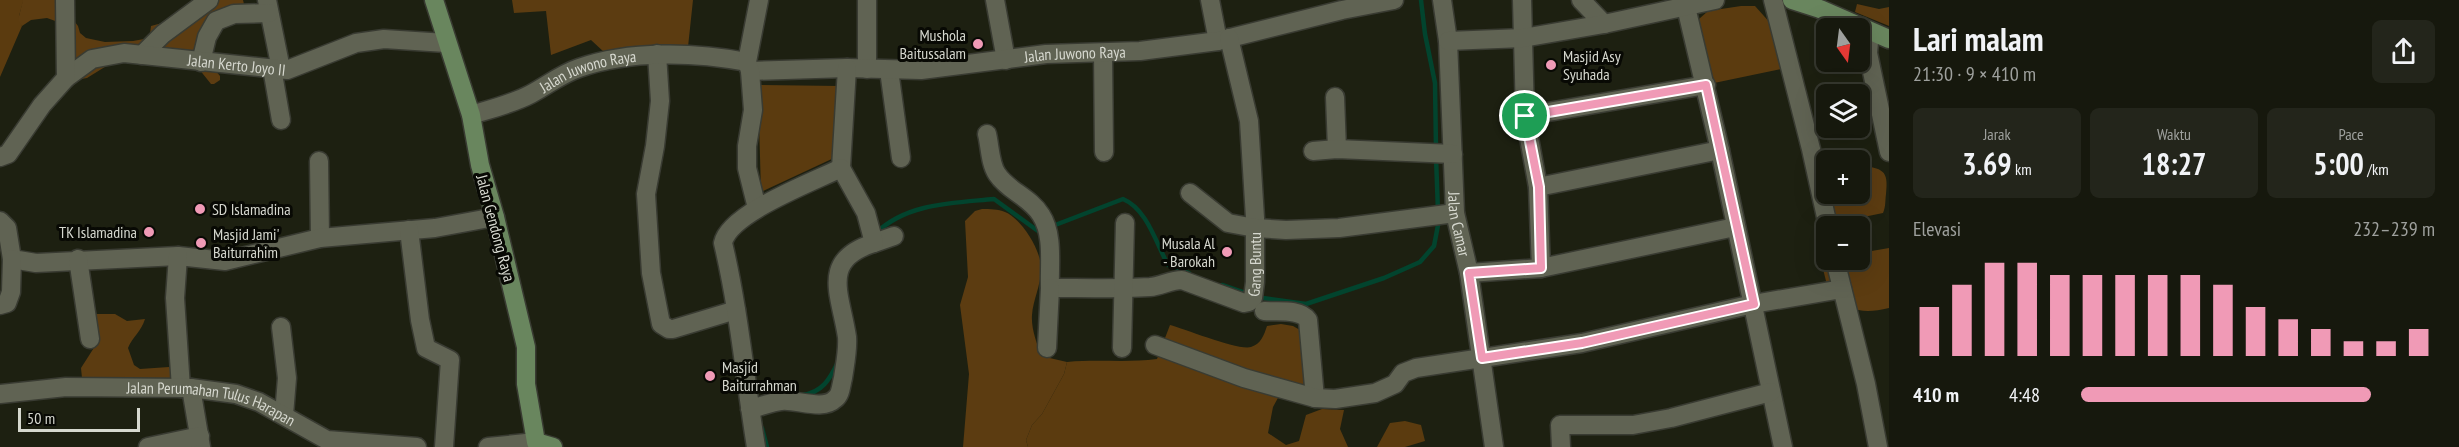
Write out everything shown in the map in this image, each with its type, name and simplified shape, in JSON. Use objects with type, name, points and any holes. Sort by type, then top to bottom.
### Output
[{"type":"main road","name":"Jalan Gendong Raya","points":[[434,0],[471,115],[480,165],[495,217],[526,347],[526,384],[544,445]]},
{"type":"main road","points":[[1792,0],[1840,18]]},
{"type":"main road","points":[[1870,32],[1889,39]]},
{"type":"street","points":[[65,0],[66,78]]},
{"type":"street","points":[[142,55],[163,34],[209,0]]},
{"type":"street","points":[[758,208],[747,168],[747,146],[753,110],[749,67],[759,0]]},
{"type":"street","points":[[867,0],[867,69]]},
{"type":"street","points":[[995,0],[1006,60]]},
{"type":"street","name":"Gang Buntu","points":[[1058,288],[1123,289],[1156,286],[1173,280],[1182,280],[1244,303],[1257,298],[1250,121],[1210,0]]},
{"type":"street","name":"Jalan Juwono Raya","points":[[471,115],[526,97],[558,76],[580,67],[657,54],[713,56],[749,67],[921,70],[1046,54],[1140,51],[1224,39],[1374,2],[1394,0]]},
{"type":"street","name":"Jalan Camar","points":[[1442,0],[1448,41],[1444,215],[1469,273],[1494,447]]},
{"type":"street","points":[[1522,0],[1525,116],[1539,187],[1541,268]]},
{"type":"street","points":[[1581,0],[1604,24]]},
{"type":"street","points":[[1448,41],[1523,38],[1604,24],[1715,0]]},
{"type":"street","points":[[1773,0],[1826,216]]},
{"type":"street","points":[[201,62],[207,37],[216,21],[234,14],[268,7],[277,69],[281,120]]},
{"type":"street","points":[[1686,7],[1706,85],[1783,447]]},
{"type":"street","name":"Jalan Kerto Joyo II","points":[[0,157],[8,154],[42,105],[66,78],[92,59],[124,53],[287,70],[356,44],[384,39],[446,43]]},
{"type":"street","points":[[1103,52],[1104,152]]},
{"type":"street","points":[[657,54],[660,110],[646,194],[651,273],[661,324],[673,329],[736,310]]},
{"type":"street","points":[[1870,61],[1886,127],[1889,152]]},
{"type":"street","points":[[847,68],[841,168],[866,213],[873,239]]},
{"type":"street","points":[[889,70],[902,158]]},
{"type":"street","points":[[1525,116],[1706,85]]},
{"type":"street","points":[[1335,98],[1337,149]]},
{"type":"street","points":[[987,134],[995,172],[1031,202],[1047,229],[1058,288],[1047,348]]},
{"type":"street","points":[[1313,151],[1337,149],[1444,153]]},
{"type":"street","points":[[1539,187],[1720,150]]},
{"type":"street","points":[[319,161],[320,238]]},
{"type":"street","points":[[756,447],[754,408],[723,243],[724,235],[731,227],[758,208],[841,168]]},
{"type":"street","points":[[1190,193],[1228,224],[1255,228],[1286,230],[1339,228],[1444,215]]},
{"type":"street","points":[[12,259],[36,263],[78,259],[178,256],[225,261],[320,238],[435,228],[495,217]]},
{"type":"street","points":[[0,221],[7,228],[12,259],[11,292],[7,303],[0,305]]},
{"type":"street","points":[[1122,348],[1125,223]]},
{"type":"street","points":[[1469,273],[1541,268],[1735,227]]},
{"type":"street","points":[[409,230],[420,320],[426,348],[450,360],[444,447]]},
{"type":"street","points":[[754,408],[781,401],[820,404],[835,400],[840,393],[847,356],[847,338],[838,295],[837,277],[840,267],[850,255],[873,239],[894,236]]},
{"type":"street","points":[[178,256],[175,298],[186,388],[201,441]]},
{"type":"street","points":[[78,259],[90,339]]},
{"type":"street","points":[[1837,270],[1866,384],[1878,447]]},
{"type":"street","points":[[1155,345],[1244,378],[1315,398],[1335,399],[1375,393],[1395,384],[1403,373],[1416,368],[1582,343],[1754,304],[1842,289]]},
{"type":"street","points":[[1257,298],[1300,313],[1308,320],[1315,398]]},
{"type":"street","points":[[281,327],[287,372],[284,415]]},
{"type":"street","name":"Jalan Perumahan Tulus Harapan","points":[[0,394],[66,387],[186,388],[236,394],[284,415],[327,440],[417,447]]},
{"type":"street","points":[[1561,447],[1560,425],[1632,425],[1671,418],[1771,392]]},
{"type":"street","name":"Jalan Perumahan Tulus Harapan","points":[[148,447],[201,441]]},
{"type":"street","points":[[489,447],[544,445]]},
{"type":"shaded area","points":[[0,0],[23,0],[23,2],[19,16],[22,26],[0,77]]},
{"type":"shaded area","points":[[23,0],[68,0],[71,17],[80,33],[86,38],[105,42],[144,39],[150,34],[151,26],[173,20],[210,0],[243,0],[246,12],[228,20],[210,39],[210,64],[220,76],[220,80],[214,84],[211,84],[199,69],[153,57],[108,65],[87,78],[76,80],[58,22],[47,18],[31,20],[22,26],[18,20]]},
{"type":"shaded area","points":[[512,0],[693,0],[688,47],[604,52],[591,40],[551,55],[546,11],[514,13]]},
{"type":"shaded area","points":[[1857,4],[1879,9],[1889,7],[1889,26],[1870,18],[1855,12]]},
{"type":"shaded area","points":[[1755,6],[1772,25],[1781,69],[1714,83],[1699,19],[1708,11]]},
{"type":"shaded area","points":[[758,85],[840,86],[836,157],[761,192]]},
{"type":"shaded area","points":[[1870,167],[1879,169],[1885,175],[1887,186],[1883,213],[1868,216],[1832,216],[1829,204],[1870,204]]},
{"type":"shaded area","points":[[1000,210],[1011,216],[1018,221],[1035,245],[1041,269],[1032,315],[1035,336],[1041,356],[1067,362],[1064,374],[1042,414],[1032,425],[1026,440],[1028,447],[963,447],[969,374],[960,305],[968,277],[965,221],[975,211]]},
{"type":"shaded area","points":[[1889,248],[1889,308],[1872,311],[1858,310],[1830,297],[1823,270],[1870,270],[1870,251]]},
{"type":"shaded area","points":[[96,314],[115,314],[127,321],[145,319],[128,348],[134,365],[140,369],[169,367],[174,376],[170,386],[82,378],[81,368],[97,343],[92,319]]},
{"type":"shaded area","points":[[1281,324],[1300,330],[1305,384],[1285,385],[1273,407],[1268,433],[1286,445],[1299,441],[1306,415],[1322,409],[1344,410],[1340,429],[1348,447],[1028,447],[1026,440],[1032,425],[1042,414],[1064,374],[1067,362],[1157,359],[1170,325],[1235,346],[1251,347],[1260,341],[1267,326]]},
{"type":"shaded area","points":[[1405,421],[1421,425],[1425,441],[1405,447],[1377,447],[1390,423]]},
{"type":"waterway","points":[[1421,0],[1435,83],[1436,149]]},
{"type":"waterway","points":[[1436,157],[1438,212]]},
{"type":"waterway","points":[[876,233],[888,223],[916,210],[931,206],[994,199],[1038,231],[1041,230]]},
{"type":"waterway","points":[[1050,227],[1123,199],[1145,218],[1168,265],[1189,273]]},
{"type":"waterway","points":[[1256,297],[1306,304],[1384,278],[1420,262],[1434,246],[1439,220]]},
{"type":"waterway","points":[[1222,285],[1248,294]]},
{"type":"waterway","points":[[802,395],[820,388],[832,374],[838,362]]},
{"type":"waterway","points":[[762,428],[767,447]]},
{"type":"place","name":"Mushola Baitussalam","points":[[978,44]]},
{"type":"place","name":"Masjid Asy Syuhada","points":[[1551,65]]},
{"type":"place","name":"SD Islamadina","points":[[200,209]]},
{"type":"place","name":"TK Islamadina","points":[[149,232]]},
{"type":"place","name":"Masjid Jami' Baiturrahim","points":[[201,243]]},
{"type":"place","name":"Musala Al - Barokah","points":[[1227,252]]},
{"type":"place","name":"Masjid Baiturrahman","points":[[710,376]]},
{"type":"route","points":[[1706,85],[1735,227],[1754,304],[1582,343],[1482,358],[1469,273],[1541,268],[1539,187],[1525,116],[1706,85]]}]
